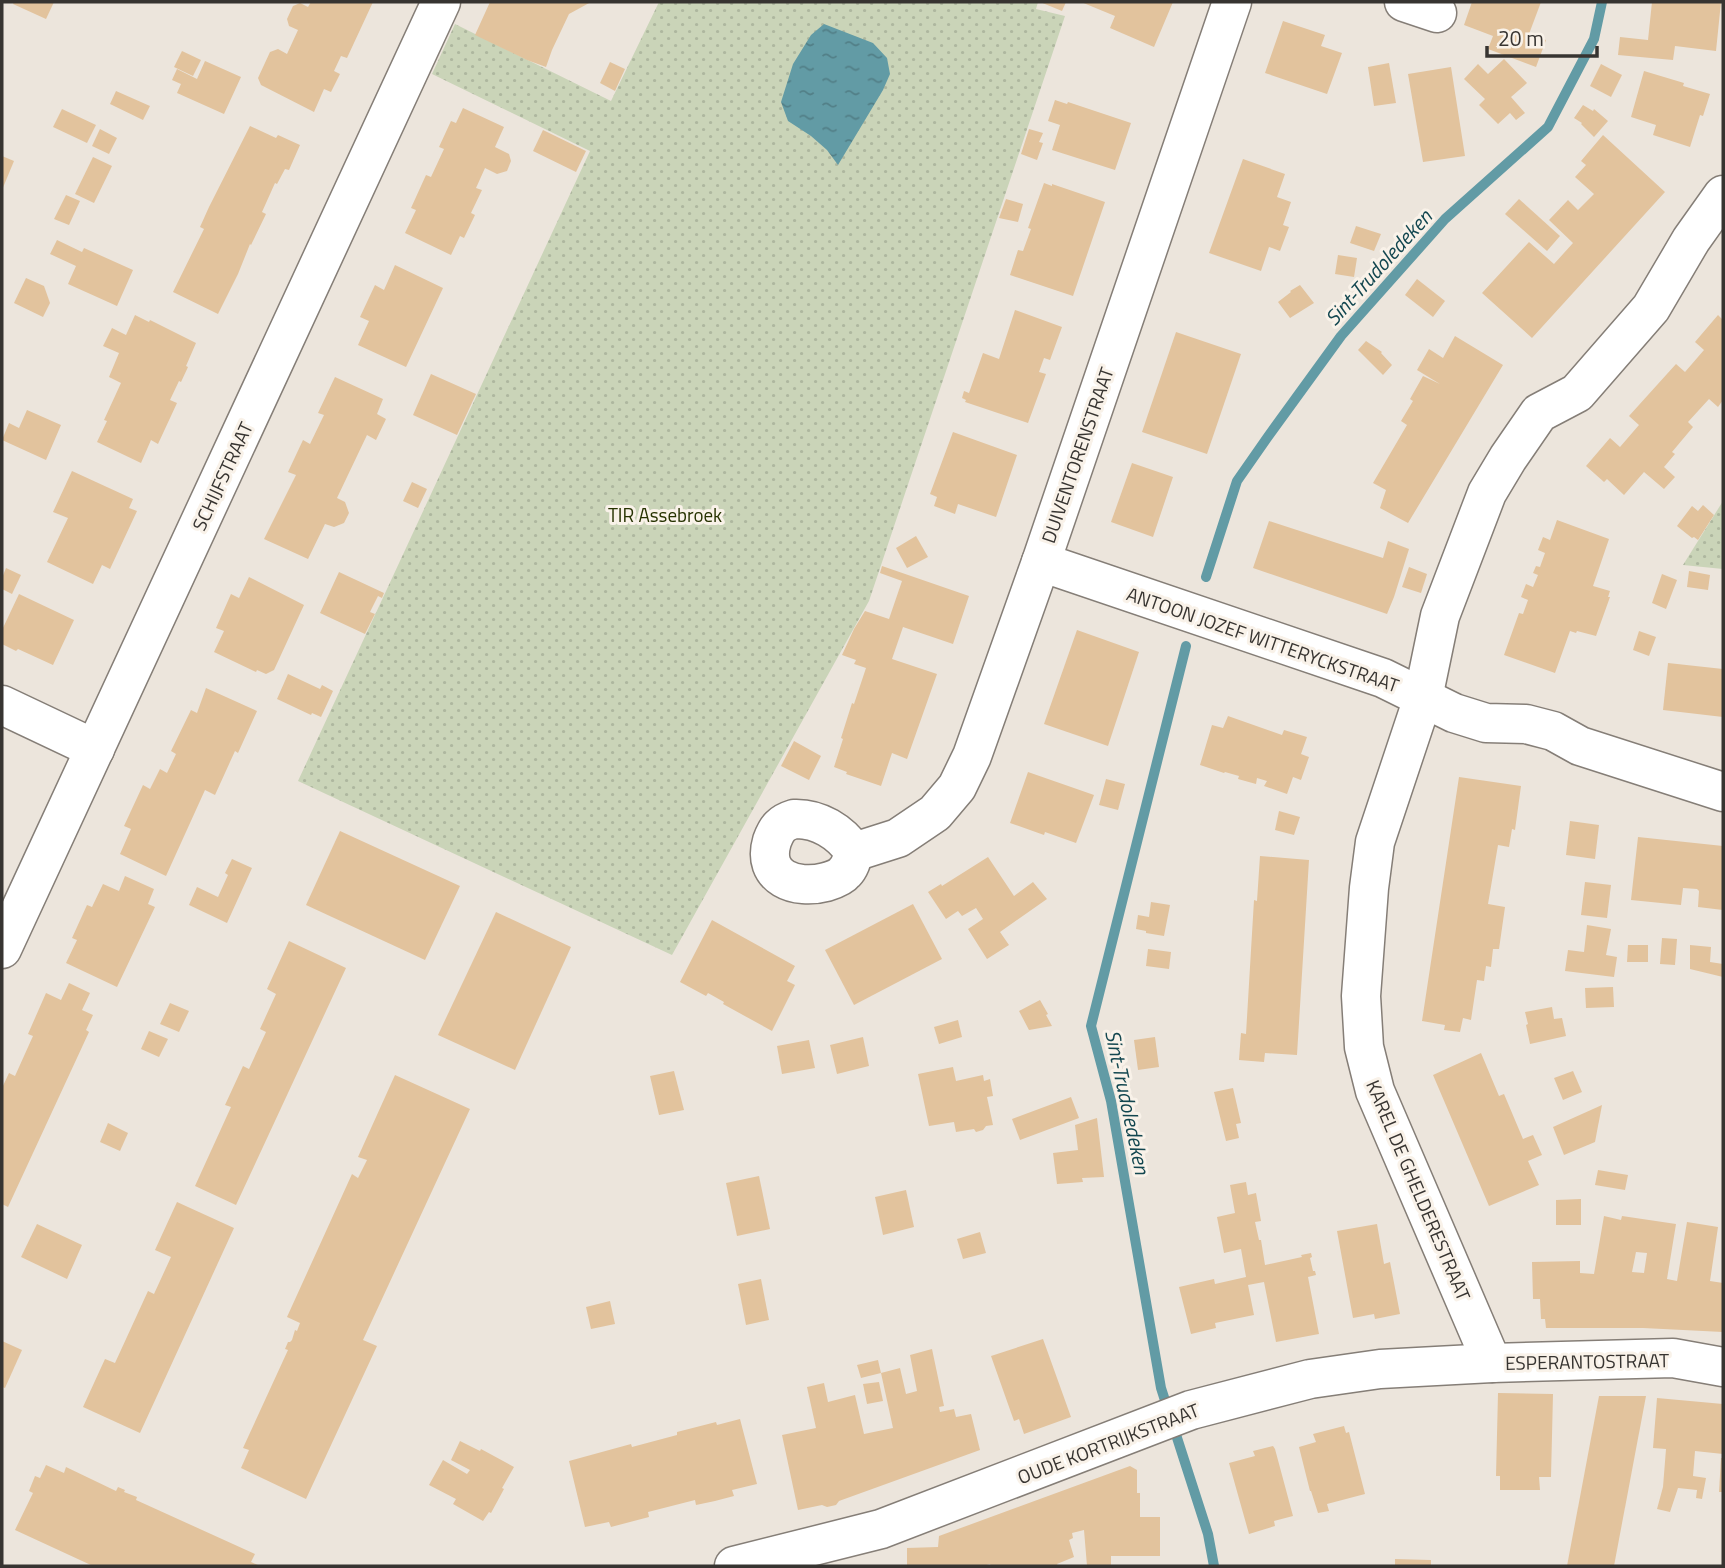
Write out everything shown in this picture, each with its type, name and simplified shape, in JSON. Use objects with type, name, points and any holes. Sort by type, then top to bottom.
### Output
[{"type":"street","name":"SCHIJFSTRAAT","points":[[2,949],[441,2]]},
{"type":"street","name":"DUIVENTORENSTRAAT","points":[[854,852],[898,838],[935,813],[957,787],[972,756],[1232,2]]},
{"type":"street","name":"KAREL DE GHELDERESTRAAT","points":[[1492,1363],[1375,1091],[1364,1047],[1361,996],[1375,842],[1423,698],[1440,616],[1487,493],[1539,413],[1577,393],[1651,308],[1691,240],[1723,195]]},
{"type":"street","name":"ANTOON JOZEF WITTERYCKSTRAAT","points":[[1041,562],[1383,678],[1454,713],[1486,723],[1526,724],[1553,731],[1580,746],[1723,792]]},
{"type":"street","points":[[2,705],[95,749]]},
{"type":"street","name":"ESPERANTOSTRAAT","points":[[1492,1363],[1673,1358],[1723,1367]]},
{"type":"street","name":"OUDE KORTRIJKSTRAAT","points":[[734,1566],[881,1529],[1191,1410],[1310,1379],[1380,1369],[1492,1363]]},
{"type":"green space","name":"TIR Assebroek","points":[[659,2],[1038,2],[1036,9],[1065,16],[869,601],[672,955],[298,781],[590,151],[432,74],[455,24],[611,101]]},
{"type":"green space","points":[[1723,501],[1723,569],[1683,565]]},
{"type":"water","points":[[824,24],[873,43],[887,58],[890,74],[838,165],[827,150],[788,121],[781,102],[793,64],[811,35]]},
{"type":"building","points":[[54,2],[46,19],[13,4]]},
{"type":"building","points":[[311,2],[373,2],[347,58],[341,56],[334,71],[340,74],[331,92],[324,89],[314,112],[261,85],[258,78],[270,52],[278,49],[287,54],[298,30],[289,26],[287,19],[293,6],[300,3],[308,7]]},
{"type":"building","points":[[490,2],[591,2],[569,14],[546,67],[475,35]]},
{"type":"building","points":[[1040,2],[1066,2],[1062,11]]},
{"type":"building","points":[[1081,2],[1173,2],[1154,47],[1110,28],[1115,16]]},
{"type":"building","points":[[1472,2],[1541,2],[1529,34],[1546,40],[1536,67],[1488,49],[1493,36],[1464,25]]},
{"type":"building","points":[[1652,2],[1721,2],[1716,51],[1675,46],[1673,60],[1618,55],[1620,37],[1648,40]]},
{"type":"building","points":[[1283,21],[1325,35],[1321,46],[1342,53],[1327,94],[1265,73]]},
{"type":"building","points":[[182,51],[201,60],[193,76],[174,67]]},
{"type":"building","points":[[1504,59],[1527,83],[1511,97],[1525,113],[1516,120],[1510,113],[1498,124],[1479,105],[1485,99],[1464,79],[1478,64],[1488,74]]},
{"type":"building","points":[[205,61],[241,77],[224,114],[177,93],[181,84],[172,80],[177,69],[197,79]]},
{"type":"building","points":[[610,62],[625,69],[615,91],[600,83]]},
{"type":"building","points":[[1389,63],[1396,103],[1374,106],[1368,67]]},
{"type":"building","points":[[1601,64],[1622,75],[1611,97],[1590,86]]},
{"type":"building","points":[[1451,67],[1465,156],[1423,162],[1408,74]]},
{"type":"building","points":[[1644,71],[1710,94],[1690,147],[1653,135],[1656,125],[1631,117]]},
{"type":"building","points":[[116,91],[150,106],[143,120],[110,104]]},
{"type":"building","points":[[1055,100],[1131,123],[1115,170],[1052,150],[1060,125],[1048,121]]},
{"type":"building","points":[[1583,105],[1593,111],[1594,109],[1608,121],[1594,137],[1574,118]]},
{"type":"building","points":[[463,108],[504,127],[495,147],[509,154],[511,161],[507,171],[497,174],[485,168],[476,188],[482,190],[471,213],[475,215],[464,238],[460,236],[451,255],[405,233],[416,210],[411,208],[426,175],[431,177],[444,149],[439,147],[451,121],[456,123]]},
{"type":"building","points":[[62,109],[96,125],[87,143],[53,127]]},
{"type":"building","points":[[250,126],[300,145],[289,170],[285,169],[277,184],[275,183],[262,212],[266,214],[218,314],[173,292],[204,229],[200,227],[209,207]]},
{"type":"building","points":[[100,129],[117,138],[109,154],[92,146]]},
{"type":"building","points":[[1029,129],[1043,133],[1039,142],[1043,143],[1037,160],[1021,154]]},
{"type":"building","points":[[543,130],[586,151],[576,172],[533,151]]},
{"type":"building","points":[[1603,135],[1665,192],[1532,338],[1482,293],[1529,242],[1554,264],[1573,243],[1549,220],[1568,200],[1578,210],[1594,194],[1575,177],[1586,165],[1581,161]]},
{"type":"building","points":[[2,156],[14,161],[2,190]]},
{"type":"building","points":[[93,157],[112,166],[94,203],[75,194]]},
{"type":"building","points":[[1243,159],[1285,174],[1277,197],[1291,202],[1283,225],[1289,227],[1280,251],[1269,247],[1261,271],[1209,253]]},
{"type":"building","points":[[1044,183],[1105,202],[1073,296],[1010,275],[1018,250],[1023,251]]},
{"type":"building","points":[[66,195],[80,201],[69,225],[54,219]]},
{"type":"building","points":[[1006,199],[1023,204],[1018,222],[999,218]]},
{"type":"building","points":[[1519,199],[1560,236],[1547,251],[1505,214]]},
{"type":"building","points":[[1356,226],[1381,234],[1374,251],[1350,243]]},
{"type":"building","points":[[57,240],[82,252],[84,248],[133,270],[117,306],[68,284],[76,266],[50,254]]},
{"type":"building","points":[[1338,255],[1357,258],[1354,277],[1335,274]]},
{"type":"building","points":[[395,265],[443,288],[406,367],[358,345],[369,321],[360,317],[375,285],[384,290]]},
{"type":"building","points":[[26,278],[44,286],[50,303],[43,317],[14,303]]},
{"type":"building","points":[[1417,279],[1445,301],[1433,317],[1405,295]]},
{"type":"building","points":[[1300,285],[1314,303],[1290,318],[1278,302]]},
{"type":"building","points":[[1015,310],[1062,327],[1050,360],[1044,358],[1039,372],[1046,374],[1028,423],[965,402],[962,398],[964,391],[969,393],[983,353],[999,359]]},
{"type":"building","points":[[135,315],[196,343],[186,366],[188,367],[170,400],[177,403],[158,444],[151,440],[141,463],[97,442],[121,383],[109,377],[119,353],[103,346],[112,328],[126,335]]},
{"type":"building","points":[[1718,315],[1723,320],[1723,400],[1718,407],[1709,399],[1688,422],[1693,427],[1672,452],[1675,454],[1664,467],[1675,477],[1664,489],[1644,472],[1624,495],[1607,479],[1604,482],[1586,466],[1610,438],[1620,447],[1639,425],[1629,416],[1676,364],[1685,372],[1704,350],[1695,342]]},
{"type":"building","points":[[1176,332],[1241,354],[1207,454],[1142,432]]},
{"type":"building","points":[[1455,336],[1503,365],[1408,523],[1380,508],[1386,490],[1373,483],[1407,425],[1401,421],[1423,376],[1440,384],[1417,370],[1429,349],[1443,358]]},
{"type":"building","points":[[1366,341],[1382,352],[1392,365],[1383,375],[1358,350]]},
{"type":"building","points":[[431,374],[476,394],[457,435],[413,415]]},
{"type":"building","points":[[335,377],[383,399],[377,414],[386,419],[376,440],[367,435],[337,498],[345,502],[349,513],[344,523],[334,527],[325,524],[308,559],[264,539],[296,475],[288,472],[303,440],[310,444],[324,415],[318,413]]},
{"type":"building","points":[[27,410],[61,425],[46,460],[2,440],[9,423],[19,428]]},
{"type":"building","points":[[953,432],[1017,455],[996,517],[958,504],[955,514],[934,506],[937,497],[930,494]]},
{"type":"building","points":[[1132,463],[1173,477],[1153,537],[1111,522]]},
{"type":"building","points":[[72,471],[133,499],[129,508],[137,511],[110,569],[102,565],[93,584],[47,562],[68,518],[53,512]]},
{"type":"building","points":[[412,482],[427,489],[418,508],[403,501]]},
{"type":"building","points":[[1703,505],[1714,515],[1698,540],[1677,526],[1692,506],[1698,511]]},
{"type":"building","points":[[1557,520],[1609,539],[1593,586],[1610,591],[1610,597],[1596,636],[1570,631],[1555,673],[1504,655],[1519,613],[1523,614],[1528,600],[1521,597],[1526,584],[1533,587],[1538,575],[1533,573],[1536,566],[1540,567],[1545,553],[1538,550],[1543,537],[1550,540]]},
{"type":"building","points":[[1269,521],[1383,558],[1388,541],[1409,549],[1387,614],[1253,568]]},
{"type":"building","points":[[916,536],[928,557],[907,568],[896,548]]},
{"type":"building","points":[[882,566],[969,596],[953,644],[903,627],[892,659],[937,674],[907,759],[892,753],[881,786],[834,767],[852,703],[854,704],[866,668],[854,664],[856,660],[842,655],[865,611],[889,619],[902,581],[880,573]]},
{"type":"building","points":[[1409,567],[1427,574],[1421,593],[1402,587]]},
{"type":"building","points":[[6,568],[21,575],[12,594],[2,589]]},
{"type":"building","points":[[1689,571],[1710,575],[1708,590],[1687,587]]},
{"type":"building","points":[[339,572],[384,593],[382,598],[378,596],[370,612],[375,614],[365,634],[320,613]]},
{"type":"building","points":[[1662,574],[1677,580],[1666,609],[1652,603]]},
{"type":"building","points":[[249,577],[304,605],[274,670],[266,674],[214,652],[224,631],[216,628],[231,594],[239,598]]},
{"type":"building","points":[[19,594],[74,620],[53,665],[2,644],[2,630]]},
{"type":"building","points":[[1077,630],[1139,652],[1108,746],[1044,724]]},
{"type":"building","points":[[1639,631],[1656,637],[1649,656],[1633,650]]},
{"type":"building","points":[[1668,663],[1723,669],[1723,717],[1663,710]]},
{"type":"building","points":[[288,674],[320,689],[322,685],[333,691],[321,717],[277,699]]},
{"type":"building","points":[[206,688],[257,711],[215,795],[205,790],[166,876],[120,854],[131,829],[124,826],[143,785],[150,789],[160,769],[167,773],[176,754],[171,751],[191,710],[197,713]]},
{"type":"building","points":[[1228,716],[1282,735],[1284,730],[1307,737],[1301,754],[1309,757],[1301,780],[1293,777],[1287,794],[1264,786],[1267,781],[1257,778],[1256,784],[1238,779],[1239,776],[1200,765],[1212,725],[1223,728]]},
{"type":"building","points":[[794,741],[821,756],[809,780],[781,766]]},
{"type":"building","points":[[1028,772],[1094,795],[1076,843],[1010,823]]},
{"type":"building","points":[[1459,777],[1521,786],[1515,830],[1512,829],[1509,847],[1498,845],[1488,904],[1505,907],[1499,949],[1493,949],[1491,967],[1486,966],[1484,981],[1477,980],[1471,1020],[1463,1018],[1460,1032],[1444,1030],[1445,1025],[1422,1021]]},
{"type":"building","points":[[1106,779],[1125,784],[1118,810],[1099,805]]},
{"type":"building","points":[[1279,811],[1300,817],[1294,835],[1275,830]]},
{"type":"building","points":[[1570,821],[1599,825],[1595,859],[1566,855]]},
{"type":"building","points":[[340,831],[460,886],[425,960],[306,905]]},
{"type":"building","points":[[1638,837],[1723,846],[1723,910],[1698,907],[1697,889],[1683,888],[1681,905],[1631,900]]},
{"type":"building","points":[[1260,856],[1309,860],[1297,1055],[1265,1053],[1264,1062],[1239,1060],[1241,1033],[1246,1034],[1254,900],[1257,901]]},
{"type":"building","points":[[988,857],[1014,896],[1033,882],[1047,899],[1000,932],[1009,945],[987,959],[968,929],[983,919],[976,908],[962,916],[958,911],[946,919],[928,892]]},
{"type":"building","points":[[232,859],[252,868],[227,923],[189,905],[197,887],[218,897]]},
{"type":"building","points":[[125,876],[154,889],[148,904],[155,907],[117,987],[66,963],[77,940],[72,938],[87,905],[92,907],[103,884],[119,891]]},
{"type":"building","points":[[1585,882],[1611,885],[1607,918],[1581,915]]},
{"type":"building","points":[[1151,902],[1170,905],[1164,936],[1136,929],[1138,915],[1149,917]]},
{"type":"building","points":[[913,904],[942,959],[854,1005],[825,950]]},
{"type":"building","points":[[496,912],[571,947],[515,1070],[438,1035]]},
{"type":"building","points":[[712,920],[795,966],[787,981],[795,985],[772,1031],[708,993],[706,996],[680,982]]},
{"type":"building","points":[[1587,925],[1611,929],[1606,955],[1617,957],[1614,977],[1565,971],[1568,950],[1584,952]]},
{"type":"building","points":[[1662,938],[1677,939],[1675,965],[1660,964]]},
{"type":"building","points":[[289,941],[346,968],[236,1205],[195,1186],[231,1107],[225,1105],[243,1066],[249,1069],[266,1032],[260,1029],[276,994],[267,989]]},
{"type":"building","points":[[1628,945],[1648,945],[1648,962],[1627,962]]},
{"type":"building","points":[[1690,945],[1711,947],[1710,962],[1723,964],[1723,977],[1690,969]]},
{"type":"building","points":[[1148,949],[1171,952],[1169,969],[1146,966]]},
{"type":"building","points":[[69,983],[90,993],[82,1010],[93,1015],[86,1030],[89,1032],[8,1207],[2,1204],[2,1088],[9,1073],[15,1076],[33,1036],[28,1034],[46,993],[61,1000]]},
{"type":"building","points":[[1613,987],[1614,1007],[1586,1008],[1585,988]]},
{"type":"building","points":[[1040,1000],[1052,1026],[1029,1030],[1019,1011]]},
{"type":"building","points":[[170,1003],[189,1011],[179,1032],[160,1024]]},
{"type":"building","points":[[1552,1007],[1554,1019],[1562,1018],[1566,1036],[1530,1044],[1525,1012]]},
{"type":"building","points":[[958,1020],[962,1037],[939,1044],[934,1027]]},
{"type":"building","points":[[149,1031],[168,1039],[159,1057],[141,1049]]},
{"type":"building","points":[[863,1037],[869,1066],[837,1074],[830,1045]]},
{"type":"building","points":[[1155,1037],[1159,1067],[1138,1070],[1134,1040]]},
{"type":"building","points":[[809,1040],[815,1068],[782,1074],[777,1046]]},
{"type":"building","points":[[1481,1053],[1499,1096],[1504,1094],[1523,1139],[1533,1135],[1542,1155],[1528,1161],[1539,1185],[1489,1206],[1433,1075]]},
{"type":"building","points":[[953,1067],[956,1081],[983,1075],[984,1081],[990,1079],[993,1096],[987,1097],[993,1125],[976,1132],[974,1129],[956,1132],[954,1122],[929,1126],[918,1074]]},
{"type":"building","points":[[674,1071],[684,1110],[659,1115],[650,1076]]},
{"type":"building","points":[[1573,1071],[1582,1092],[1563,1100],[1554,1078]]},
{"type":"building","points":[[395,1075],[470,1109],[363,1340],[377,1346],[306,1499],[241,1468],[249,1450],[243,1448],[288,1350],[285,1349],[288,1342],[292,1340],[300,1323],[287,1317],[352,1174],[358,1178],[367,1160],[358,1157]]},
{"type":"building","points":[[1233,1088],[1241,1123],[1236,1124],[1239,1138],[1226,1141],[1214,1092]]},
{"type":"building","points":[[1071,1097],[1079,1118],[1020,1140],[1012,1119]]},
{"type":"building","points":[[1602,1105],[1595,1142],[1564,1155],[1553,1127]]},
{"type":"building","points":[[1097,1118],[1104,1177],[1082,1178],[1083,1182],[1057,1184],[1053,1153],[1078,1150],[1075,1125]]},
{"type":"building","points":[[108,1123],[128,1133],[120,1151],[100,1142]]},
{"type":"building","points":[[1598,1170],[1628,1175],[1625,1190],[1595,1185]]},
{"type":"building","points":[[759,1176],[770,1229],[737,1236],[726,1183]]},
{"type":"building","points":[[1246,1182],[1248,1195],[1256,1193],[1261,1221],[1255,1222],[1265,1265],[1311,1253],[1316,1275],[1308,1277],[1319,1334],[1276,1342],[1264,1282],[1248,1285],[1254,1315],[1215,1323],[1216,1328],[1191,1334],[1179,1287],[1214,1279],[1215,1284],[1246,1277],[1241,1249],[1224,1253],[1217,1217],[1235,1213],[1230,1185]]},
{"type":"building","points":[[906,1190],[914,1227],[883,1235],[875,1197]]},
{"type":"building","points":[[1581,1199],[1581,1225],[1556,1225],[1556,1200]]},
{"type":"building","points":[[177,1202],[234,1228],[140,1433],[83,1407],[105,1359],[115,1363],[148,1291],[154,1294],[171,1257],[155,1250]]},
{"type":"building","points":[[1604,1216],[1676,1224],[1667,1279],[1677,1281],[1687,1222],[1718,1227],[1710,1281],[1723,1283],[1723,1332],[1643,1328],[1546,1328],[1545,1319],[1541,1319],[1540,1299],[1533,1299],[1532,1262],[1580,1261],[1580,1273],[1594,1274]],"holes":[[[1636,1252],[1647,1253],[1644,1273],[1632,1272]]]},
{"type":"building","points":[[37,1224],[82,1245],[67,1279],[21,1257]]},
{"type":"building","points":[[1377,1224],[1384,1264],[1390,1262],[1400,1314],[1375,1319],[1374,1314],[1353,1318],[1337,1231]]},
{"type":"building","points":[[980,1232],[986,1253],[963,1259],[957,1239]]},
{"type":"building","points":[[761,1279],[769,1320],[746,1325],[738,1284]]},
{"type":"building","points":[[610,1301],[615,1324],[591,1329],[586,1307]]},
{"type":"building","points":[[1043,1339],[1071,1417],[1024,1434],[1019,1419],[1014,1421],[991,1356]]},
{"type":"building","points":[[2,1341],[22,1350],[5,1388],[2,1387]]},
{"type":"building","points":[[932,1349],[944,1406],[939,1407],[940,1412],[954,1409],[956,1417],[971,1414],[980,1450],[839,1501],[836,1505],[798,1510],[782,1435],[816,1428],[807,1387],[824,1383],[828,1402],[855,1395],[864,1434],[893,1428],[881,1373],[900,1368],[906,1394],[917,1391],[910,1355]]},
{"type":"building","points":[[878,1360],[881,1373],[861,1378],[857,1365]]},
{"type":"building","points":[[879,1382],[883,1401],[867,1404],[863,1384]]},
{"type":"building","points":[[1498,1393],[1553,1394],[1551,1477],[1539,1477],[1540,1490],[1500,1490],[1500,1476],[1496,1476]]},
{"type":"building","points":[[1599,1396],[1646,1396],[1614,1566],[1567,1566]]},
{"type":"building","points":[[1657,1398],[1723,1404],[1723,1454],[1695,1451],[1693,1476],[1706,1478],[1702,1499],[1696,1498],[1697,1490],[1678,1488],[1670,1512],[1657,1509],[1663,1487],[1666,1449],[1653,1448]]},
{"type":"building","points":[[740,1419],[757,1484],[732,1490],[734,1496],[696,1505],[695,1500],[648,1512],[649,1517],[611,1527],[609,1522],[585,1527],[569,1461],[631,1444],[632,1447],[716,1422],[717,1425]]},
{"type":"building","points":[[1344,1426],[1346,1433],[1349,1432],[1365,1494],[1327,1504],[1329,1511],[1318,1513],[1299,1447],[1316,1442],[1313,1434]]},
{"type":"building","points":[[460,1441],[514,1467],[491,1513],[489,1512],[483,1521],[453,1504],[456,1499],[429,1485],[443,1460],[467,1474],[470,1470],[451,1460]]},
{"type":"building","points":[[1273,1446],[1293,1516],[1274,1521],[1275,1526],[1249,1534],[1229,1463],[1255,1456],[1253,1451]]},
{"type":"building","points":[[1721,1458],[1723,1492],[1719,1492]]},
{"type":"building","points":[[46,1465],[64,1473],[66,1467],[116,1491],[118,1487],[125,1490],[124,1492],[137,1497],[136,1500],[255,1554],[251,1562],[260,1566],[93,1566],[15,1530],[33,1493],[29,1491],[35,1476],[40,1478]]},
{"type":"building","points":[[1130,1466],[1137,1470],[1140,1517],[1160,1517],[1160,1556],[1111,1556],[1111,1566],[1087,1566],[1084,1530],[1072,1533],[1073,1538],[1069,1540],[1074,1557],[1057,1564],[1058,1566],[907,1566],[907,1548],[938,1547],[939,1536]]},
{"type":"building","points":[[1395,1559],[1431,1560],[1431,1566],[1395,1566]]},
{"type":"waterway","name":"Sint-Trudoledeken","points":[[1206,577],[1237,481],[1341,336],[1445,219],[1548,127],[1594,39],[1602,2]]},
{"type":"waterway","name":"Sint-Trudoledeken","points":[[1186,646],[1091,1026],[1111,1101],[1161,1388],[1208,1534],[1214,1566]]}]
